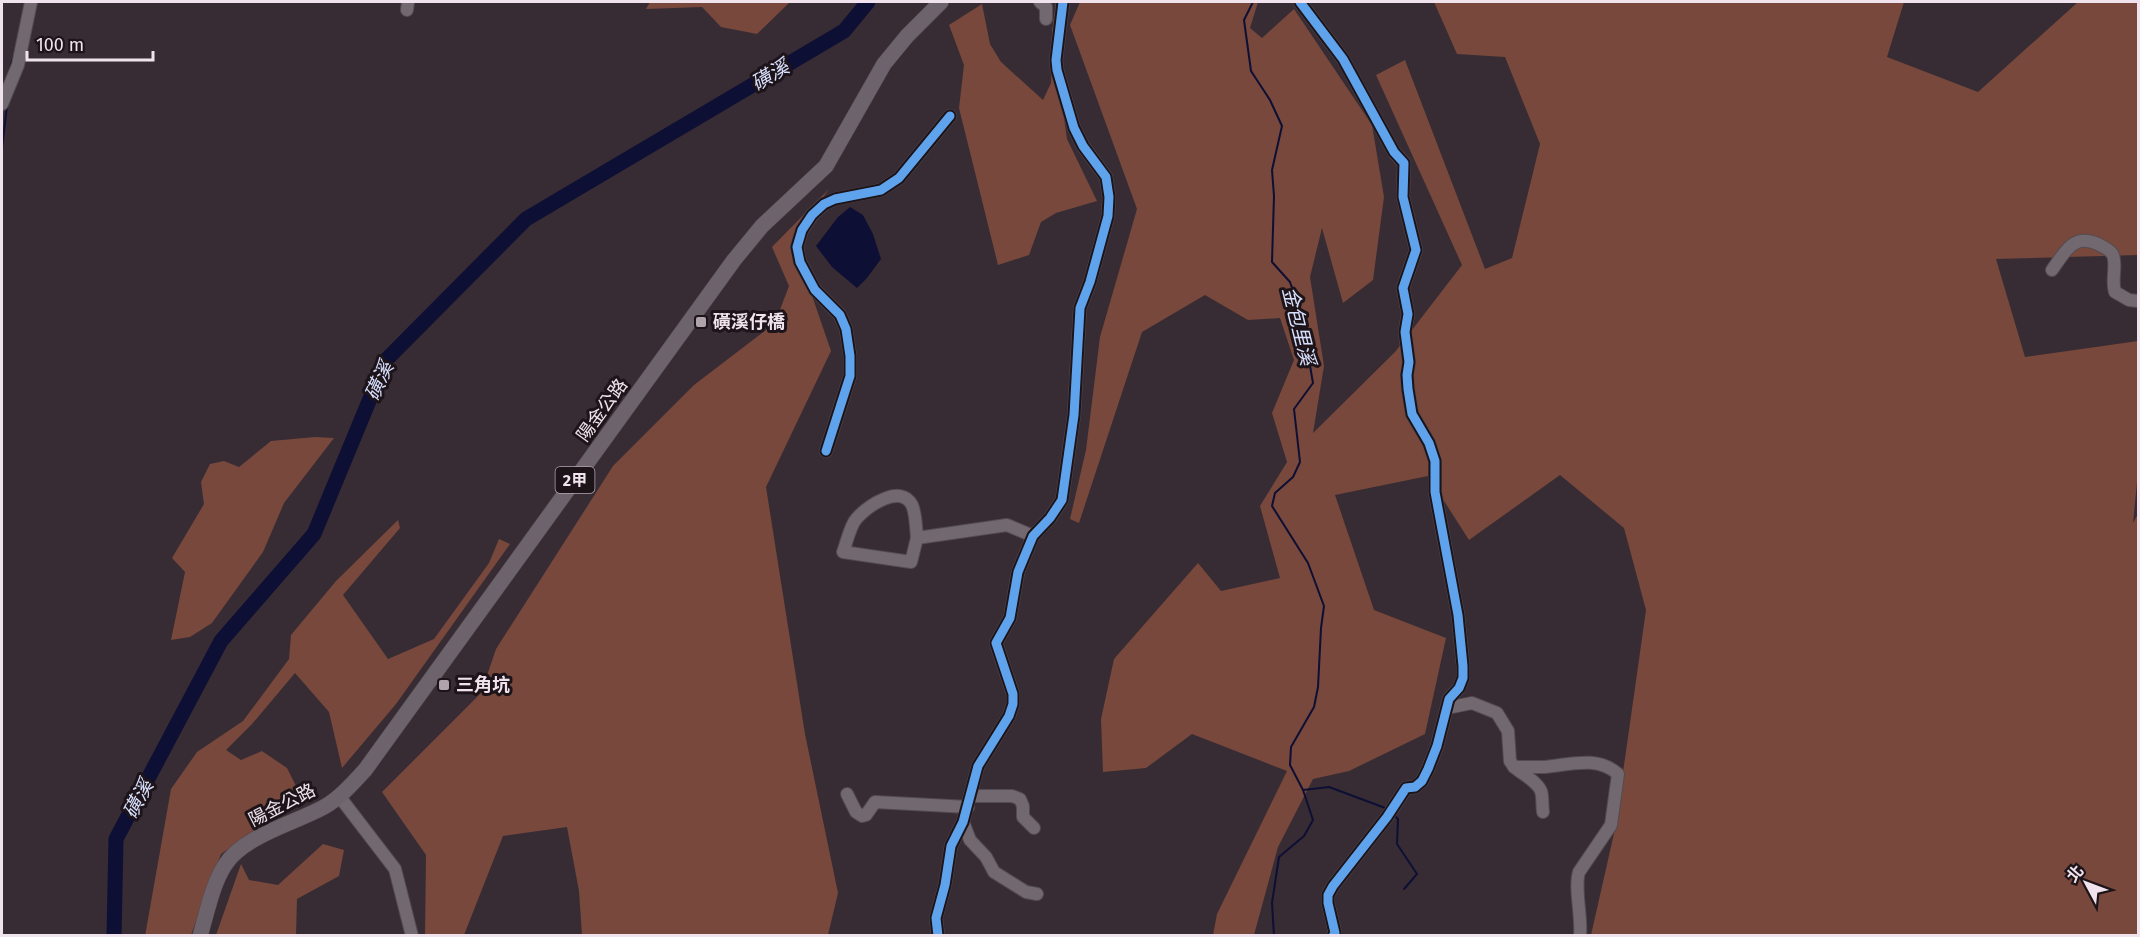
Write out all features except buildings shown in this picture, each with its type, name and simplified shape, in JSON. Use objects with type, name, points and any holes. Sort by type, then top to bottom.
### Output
[{"type":"main road","name":"陽金公路","points":[[200,936],[218,879],[225,864],[239,849],[326,806],[365,770],[734,260],[762,226],[826,166],[884,64],[907,36],[941,2]]},
{"type":"street","points":[[2,104],[18,65],[31,2]]},
{"type":"street","points":[[1040,2],[1046,7],[1046,19]]},
{"type":"street","points":[[938,936],[936,918],[945,885],[949,852],[963,822],[978,766],[1009,716],[1013,704],[1013,694],[996,644],[1010,618],[1018,572],[1033,536],[1050,518],[1062,500],[1074,415],[1080,308],[1090,282],[1108,216],[1106,177],[1083,146],[1074,128],[1057,70],[1056,60],[1063,2]]},
{"type":"street","points":[[1300,2],[1343,59],[1394,152],[1404,163],[1403,197],[1416,250],[1403,288],[1408,314],[1405,332],[1409,362],[1407,389],[1412,414],[1429,443],[1435,461],[1436,492],[1458,615],[1463,666],[1463,678],[1459,688],[1449,699],[1437,746],[1422,781],[1415,787],[1406,788],[1328,895],[1335,933],[1333,936]]},
{"type":"street","points":[[826,451],[850,376],[850,356],[846,329],[840,315],[815,290],[800,262],[797,247],[802,230],[812,215],[824,204],[835,199],[881,190],[899,178],[950,116]]},
{"type":"street","points":[[2052,270],[2064,253],[2076,242],[2084,239],[2107,248],[2112,253],[2114,258],[2112,285],[2115,292],[2129,300],[2139,301]]},
{"type":"street","points":[[898,495],[906,498],[913,506],[917,538],[911,562],[843,552],[855,519],[881,500],[898,495]]},
{"type":"street","points":[[917,538],[1007,525],[1033,536]]},
{"type":"street","points":[[1447,708],[1472,703],[1497,713],[1508,731],[1510,762],[1540,790],[1543,812]]},
{"type":"street","points":[[1514,767],[1542,767],[1587,762],[1606,766],[1618,774],[1611,825],[1579,872],[1577,879],[1580,897],[1580,936]]},
{"type":"street","points":[[847,795],[856,812],[862,816],[867,815],[875,802],[969,801],[1012,796],[1020,799],[1023,806],[1023,817],[1034,828]]},
{"type":"street","points":[[339,796],[395,869],[412,936]]},
{"type":"street","points":[[963,822],[970,840],[986,856],[994,872],[1026,892],[1036,894]]},
{"type":"shaded area","points":[[650,2],[790,2],[757,34],[721,27],[702,7],[646,9]]},
{"type":"shaded area","points":[[1056,2],[1060,2],[1060,89],[1067,139],[1097,201],[1056,213],[1041,222],[1029,255],[998,265],[959,108],[964,65],[949,25],[982,4],[990,44],[1001,62],[1043,100],[1051,83],[1052,31]]},
{"type":"shaded area","points":[[1080,2],[1258,2],[1250,28],[1262,38],[1294,9],[1372,125],[1384,197],[1373,280],[1343,303],[1322,228],[1310,277],[1324,366],[1313,433],[1395,352],[1462,265],[1376,75],[1405,60],[1485,269],[1512,258],[1540,144],[1505,57],[1457,54],[1434,2],[1904,2],[1887,57],[1978,92],[2078,2],[2138,2],[2138,255],[1996,259],[2025,357],[2138,341],[2138,472],[2133,523],[2138,514],[2138,935],[1591,935],[1615,829],[1646,610],[1624,528],[1560,475],[1469,540],[1428,476],[1335,495],[1374,610],[1446,638],[1425,734],[1349,771],[1313,779],[1278,847],[1254,935],[1213,935],[1217,914],[1287,771],[1192,734],[1146,768],[1103,772],[1101,719],[1114,659],[1198,563],[1221,591],[1280,578],[1260,506],[1287,462],[1272,413],[1294,360],[1280,318],[1248,320],[1205,295],[1142,332],[1079,523],[1070,519],[1086,450],[1100,337],[1137,209],[1070,25]]},
{"type":"shaded area","points":[[829,189],[793,240],[831,351],[766,487],[805,734],[838,893],[828,935],[582,935],[579,891],[567,827],[503,836],[464,935],[425,935],[426,855],[382,792],[481,693],[496,649],[613,466],[694,385],[775,323],[789,286],[772,247]]},
{"type":"shaded area","points":[[850,207],[863,215],[873,234],[881,259],[857,288],[832,267],[816,246],[838,217]]},
{"type":"shaded area","points":[[315,437],[334,438],[284,503],[263,552],[212,623],[190,637],[171,640],[185,572],[172,558],[204,504],[201,482],[210,464],[224,461],[239,467],[271,441]]},
{"type":"shaded area","points":[[398,520],[400,528],[343,595],[388,659],[434,639],[489,563],[499,539],[510,544],[396,704],[342,768],[329,712],[295,673],[252,724],[226,750],[241,760],[262,751],[287,768],[302,798],[221,854],[191,935],[145,936],[171,789],[197,752],[243,721],[289,659],[291,635],[336,581]]},
{"type":"shaded area","points":[[323,844],[344,850],[339,876],[297,899],[296,935],[216,935],[241,864],[249,880],[278,885]]},
{"type":"waterway","name":"磺溪","points":[[114,936],[116,839],[221,641],[314,534],[386,360],[526,219],[844,31],[868,2]]},
{"type":"waterway","name":"金包里溪","points":[[1253,2],[1244,20],[1251,71],[1270,100],[1282,126],[1272,170],[1274,196],[1272,262],[1290,282],[1295,297],[1295,316],[1305,337],[1313,383],[1294,409],[1300,462],[1293,477],[1275,493],[1272,506],[1308,563],[1324,606],[1318,687],[1314,707],[1291,747],[1290,765],[1303,790],[1313,820],[1304,836],[1279,857],[1272,903],[1274,936]]},
{"type":"waterway","points":[[9,72],[14,55]]},
{"type":"waterway","points":[[2,148],[7,106]]},
{"type":"waterway","points":[[1303,790],[1329,787],[1388,809]]},
{"type":"waterway","points":[[1394,815],[1398,819],[1397,844],[1417,874],[1404,889]]},
{"type":"cycle path","points":[[938,936],[936,918],[945,885],[951,846],[963,822],[978,766],[1009,716],[1013,704],[1013,694],[996,643],[1010,618],[1018,572],[1033,536],[1050,518],[1062,500],[1074,415],[1080,308],[1090,282],[1108,216],[1109,197],[1106,177],[1083,146],[1074,128],[1057,70],[1056,60],[1063,2]]},
{"type":"cycle path","points":[[1300,2],[1343,59],[1394,152],[1404,163],[1403,197],[1416,250],[1403,288],[1408,314],[1405,332],[1409,362],[1408,389],[1412,414],[1429,443],[1435,461],[1435,492],[1458,615],[1463,666],[1463,678],[1459,688],[1449,699],[1437,746],[1422,781],[1415,787],[1406,788],[1328,895],[1335,933],[1333,936]]},
{"type":"cycle path","points":[[826,451],[850,376],[850,356],[846,329],[840,315],[815,290],[800,262],[797,247],[802,230],[812,215],[824,204],[835,199],[881,190],[899,178],[950,116]]},
{"type":"place","name":"磺溪仔橋","points":[[701,322]]},
{"type":"place","name":"三角坑","points":[[444,685]]}]
